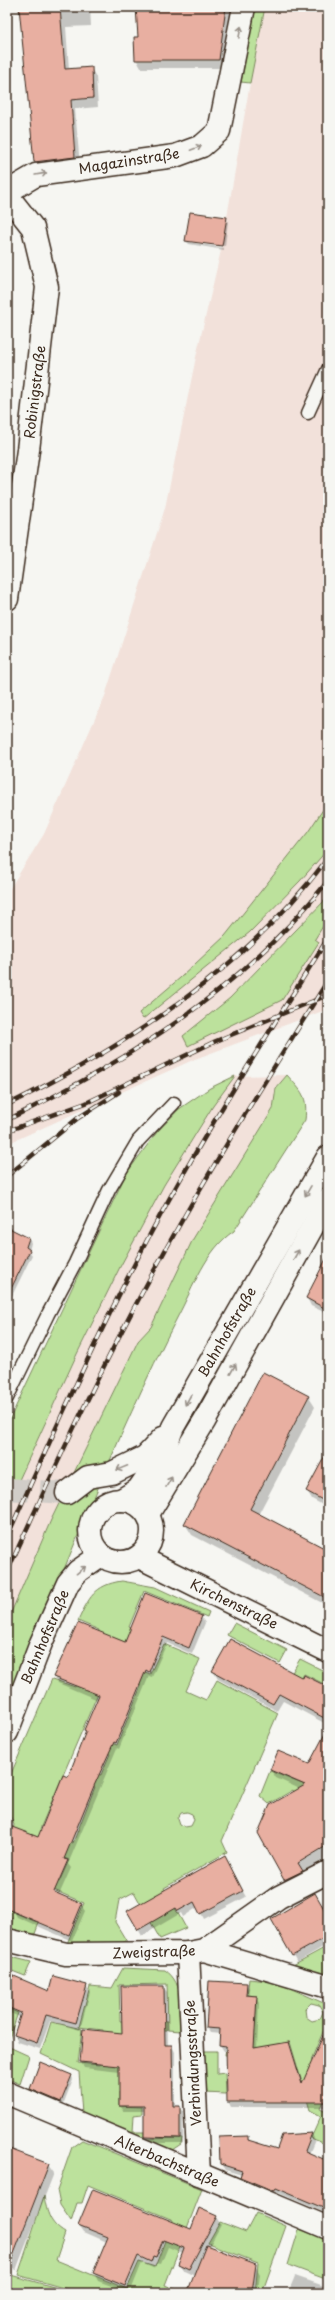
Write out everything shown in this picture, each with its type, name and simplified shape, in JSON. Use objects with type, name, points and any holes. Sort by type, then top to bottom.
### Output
[{"type":"street","name":"Magazinstraße","points":[[7,194],[36,175],[175,156],[202,146],[219,131],[244,7]]},
{"type":"street","name":"Robinigstraße","points":[[7,194],[33,228],[47,287],[28,450],[7,599]]},
{"type":"street","name":"Bahnhofstraße","points":[[7,1732],[41,1643],[68,1583],[78,1571],[101,1555],[91,1539],[90,1529],[92,1520],[112,1502],[138,1490],[161,1457],[173,1427],[328,1157]]},
{"type":"street","name":"Bahnhofstraße","points":[[148,1514],[204,1420],[328,1199]]},
{"type":"street","points":[[101,1555],[110,1560],[119,1562],[139,1557],[146,1550],[152,1532],[148,1514],[140,1506],[131,1502],[112,1502],[89,1496],[67,1493],[88,1477],[112,1473],[145,1457],[173,1427]]},
{"type":"street","name":"Kirchenstraße","points":[[139,1557],[328,1651]]},
{"type":"street","name":"Zweigstraße","points":[[7,1940],[66,1954],[196,1952],[279,1897],[328,1872]]},
{"type":"street","points":[[196,1952],[328,1987]]},
{"type":"street","name":"Verbindungsstraße","points":[[196,1952],[199,2174]]},
{"type":"street","name":"Alterbachstraße","points":[[7,2093],[328,2228]]},
{"type":"lane","points":[[308,413],[328,369]]},
{"type":"lane","points":[[7,1398],[75,1263],[109,1190],[138,1141],[174,1103]]},
{"type":"shaded area","points":[[265,7],[328,7],[328,1009],[195,1059],[7,1144],[7,893],[44,834],[105,696],[165,508],[196,357],[222,246],[250,83]]},
{"type":"shaded area","points":[[287,1075],[276,1088],[273,1109],[193,1239],[151,1327],[138,1341],[51,1520],[7,1622],[7,1506],[76,1357],[120,1267],[164,1185],[213,1106],[235,1076]]},
{"type":"green space","points":[[255,7],[265,7],[250,83],[241,82]]},
{"type":"green space","points":[[328,802],[328,849],[300,881],[250,932],[143,1019],[139,1013],[180,978],[225,936],[308,832]]},
{"type":"green space","points":[[328,897],[328,918],[315,939],[319,942],[282,1000],[188,1046],[183,1036],[230,998]]},
{"type":"green space","points":[[287,1075],[300,1090],[305,1100],[305,1120],[234,1231],[216,1248],[201,1270],[154,1364],[110,1460],[7,1706],[7,1622],[51,1520],[138,1341],[151,1327],[193,1239],[273,1109],[276,1088]]},
{"type":"green space","points":[[235,1076],[213,1106],[164,1185],[120,1267],[77,1354],[7,1506],[7,1425],[126,1174],[157,1132],[179,1109],[210,1088]]},
{"type":"green space","points":[[122,1581],[155,1587],[209,1612],[207,1617],[144,1591],[129,1627],[161,1643],[158,1649],[120,1662],[150,1674],[164,1644],[200,1659],[186,1691],[206,1700],[217,1680],[278,1713],[222,1841],[227,1852],[164,1888],[186,1928],[160,1939],[134,1892],[119,1900],[115,1922],[130,1947],[66,1946],[84,1903],[33,1881],[37,1873],[59,1882],[69,1860],[46,1850],[54,1835],[73,1843],[95,1787],[86,1783],[91,1772],[101,1775],[110,1754],[99,1749],[103,1740],[117,1745],[141,1686],[107,1672],[40,1829],[53,1835],[26,1879],[11,1911],[39,1923],[33,1939],[9,1934],[13,1919],[7,1917],[7,1850],[14,1825],[12,1819],[7,1813],[7,1783],[52,1679],[75,1687],[99,1630],[78,1621],[89,1599],[99,1589]],"holes":[[[187,1812],[192,1814],[194,1820],[191,1826],[185,1827],[180,1824],[178,1818],[181,1813]]]},
{"type":"green space","points":[[234,1623],[287,1650],[280,1663],[227,1635]]},
{"type":"green space","points":[[300,1659],[328,1673],[328,1686],[304,1674],[290,1700],[280,1693]]},
{"type":"green space","points":[[315,1762],[328,1808],[328,1848],[293,1790],[269,1804],[260,1796],[270,1771],[305,1785]]},
{"type":"green space","points":[[328,1946],[328,1974],[326,1980],[291,1966]]},
{"type":"green space","points":[[7,1956],[31,1962],[25,1976],[7,1969]]},
{"type":"green space","points":[[123,1968],[165,1970],[176,1982],[179,1990],[181,2006],[180,2031],[168,2030],[167,1984],[119,1985],[120,2021],[167,2021],[167,2030],[132,2030],[133,2092],[119,2092],[119,2106],[142,2107],[142,2114],[134,2115],[133,2132],[144,2132],[144,2139],[82,2114],[79,2072],[41,2054],[51,2022],[82,2029],[78,2063],[100,2065],[103,2030],[79,2027],[90,1986],[112,1988]]},
{"type":"green space","points":[[249,1979],[276,1982],[328,2005],[328,2028],[325,2027],[311,2060],[328,2068],[328,2088],[320,2108],[328,2112],[328,2145],[311,2138],[321,2116],[310,2110],[290,2042],[279,2044],[289,2091],[277,2055],[225,2055],[226,2049],[252,2048],[257,1996],[247,1995]],"holes":[[[311,2003],[319,2005],[323,2012],[320,2019],[312,2021],[306,2017],[305,2009]]]},
{"type":"green space","points":[[7,2008],[18,2013],[7,2044]]},
{"type":"green space","points":[[7,2046],[29,2056],[20,2084],[11,2080],[8,2089]]},
{"type":"green space","points":[[202,2051],[217,2051],[217,2074],[225,2073],[226,2094],[204,2093]]},
{"type":"green space","points":[[182,2138],[181,2144],[172,2150],[144,2139]]},
{"type":"green space","points":[[82,2140],[202,2189],[165,2285],[184,2293],[81,2293],[18,2275],[44,2196],[46,2208],[50,2218],[60,2230],[65,2233],[56,2260],[127,2289],[139,2262],[155,2267],[173,2220],[88,2185],[82,2203],[77,2203],[71,2221],[60,2205],[57,2190],[72,2147]]},
{"type":"green space","points":[[256,2213],[286,2226],[262,2293],[255,2293],[258,2263],[208,2243],[220,2222],[246,2232]]},
{"type":"green space","points":[[299,2229],[328,2240],[328,2280],[288,2265]]},
{"type":"green space","points":[[7,2274],[75,2293],[7,2293]]},
{"type":"building","points":[[19,7],[60,7],[65,69],[92,67],[93,98],[71,100],[75,157],[34,162]]},
{"type":"building","points":[[136,7],[226,7],[219,60],[135,60],[134,37],[138,37]]},
{"type":"building","points":[[190,212],[227,217],[222,246],[185,241]]},
{"type":"building","points":[[7,1227],[29,1238],[26,1247],[30,1250],[7,1297]]},
{"type":"building","points":[[328,1255],[328,1310],[306,1298]]},
{"type":"building","points":[[263,1372],[309,1396],[250,1509],[328,1550],[328,1599],[184,1524]]},
{"type":"building","points":[[328,1450],[328,1503],[306,1491]]},
{"type":"building","points":[[145,1593],[202,1616],[189,1648],[163,1637],[149,1672],[146,1670],[116,1743],[114,1742],[94,1786],[64,1859],[68,1860],[54,1892],[82,1904],[69,1935],[7,1909],[7,1825],[38,1837],[63,1775],[68,1777],[86,1731],[84,1730],[99,1695],[53,1677],[78,1623],[125,1642]]},
{"type":"building","points":[[230,1639],[303,1678],[304,1675],[328,1687],[328,1720],[279,1694],[273,1704],[212,1671]]},
{"type":"building","points":[[328,1728],[328,1845],[298,1863],[303,1871],[284,1880],[258,1833],[270,1805],[305,1785],[270,1770],[278,1751],[309,1764]]},
{"type":"building","points":[[225,1856],[243,1891],[200,1914],[194,1902],[178,1911],[176,1908],[138,1930],[127,1911]]},
{"type":"building","points":[[315,1893],[328,1916],[328,1936],[292,1956],[271,1919]]},
{"type":"building","points":[[7,1973],[49,1991],[53,1976],[87,1985],[76,2023],[46,2015],[37,2043],[14,2035],[21,2013],[7,2007]]},
{"type":"building","points":[[209,1981],[247,1983],[246,1995],[257,1996],[254,2048],[289,2042],[302,2084],[328,2024],[328,2102],[227,2102],[226,2046],[219,2045],[220,2029],[206,2028]]},
{"type":"building","points":[[121,1986],[164,1986],[165,2045],[172,2045],[173,2106],[180,2106],[180,2138],[144,2137],[144,2106],[119,2106],[119,2066],[80,2062],[83,2029],[122,2033]]},
{"type":"building","points":[[40,2062],[72,2075],[61,2102],[30,2089]]},
{"type":"building","points":[[312,2133],[305,2151],[328,2161],[328,2210],[276,2188],[274,2191],[240,2177],[242,2171],[220,2164],[219,2137],[248,2136],[248,2140],[277,2149],[282,2135]]},
{"type":"building","points":[[7,2148],[49,2164],[8,2269],[7,2269]]},
{"type":"building","points":[[93,2189],[191,2229],[199,2208],[217,2216],[189,2269],[178,2264],[184,2248],[163,2240],[156,2257],[153,2256],[151,2262],[138,2256],[125,2286],[93,2273],[108,2237],[78,2225]]},
{"type":"building","points":[[206,2245],[256,2264],[252,2293],[187,2293]]},
{"type":"waterway","points":[[7,2290],[16,2293]]},
{"type":"tunnel","points":[[7,1489],[67,1493]]},
{"type":"railway","points":[[7,1105],[97,1057],[141,1029],[223,969],[260,935],[296,898],[328,858]]},
{"type":"railway","points":[[7,1120],[97,1073],[181,1018],[221,988],[259,955],[295,920],[328,881]]},
{"type":"railway","points":[[7,1537],[90,1354],[165,1206],[233,1090],[328,938]]},
{"type":"railway","points":[[7,1572],[93,1388],[149,1280],[214,1166],[328,980]]},
{"type":"railway","points":[[7,1131],[86,1103],[216,1041],[328,995]]},
{"type":"railway","points":[[7,1176],[78,1118],[119,1092]]}]
